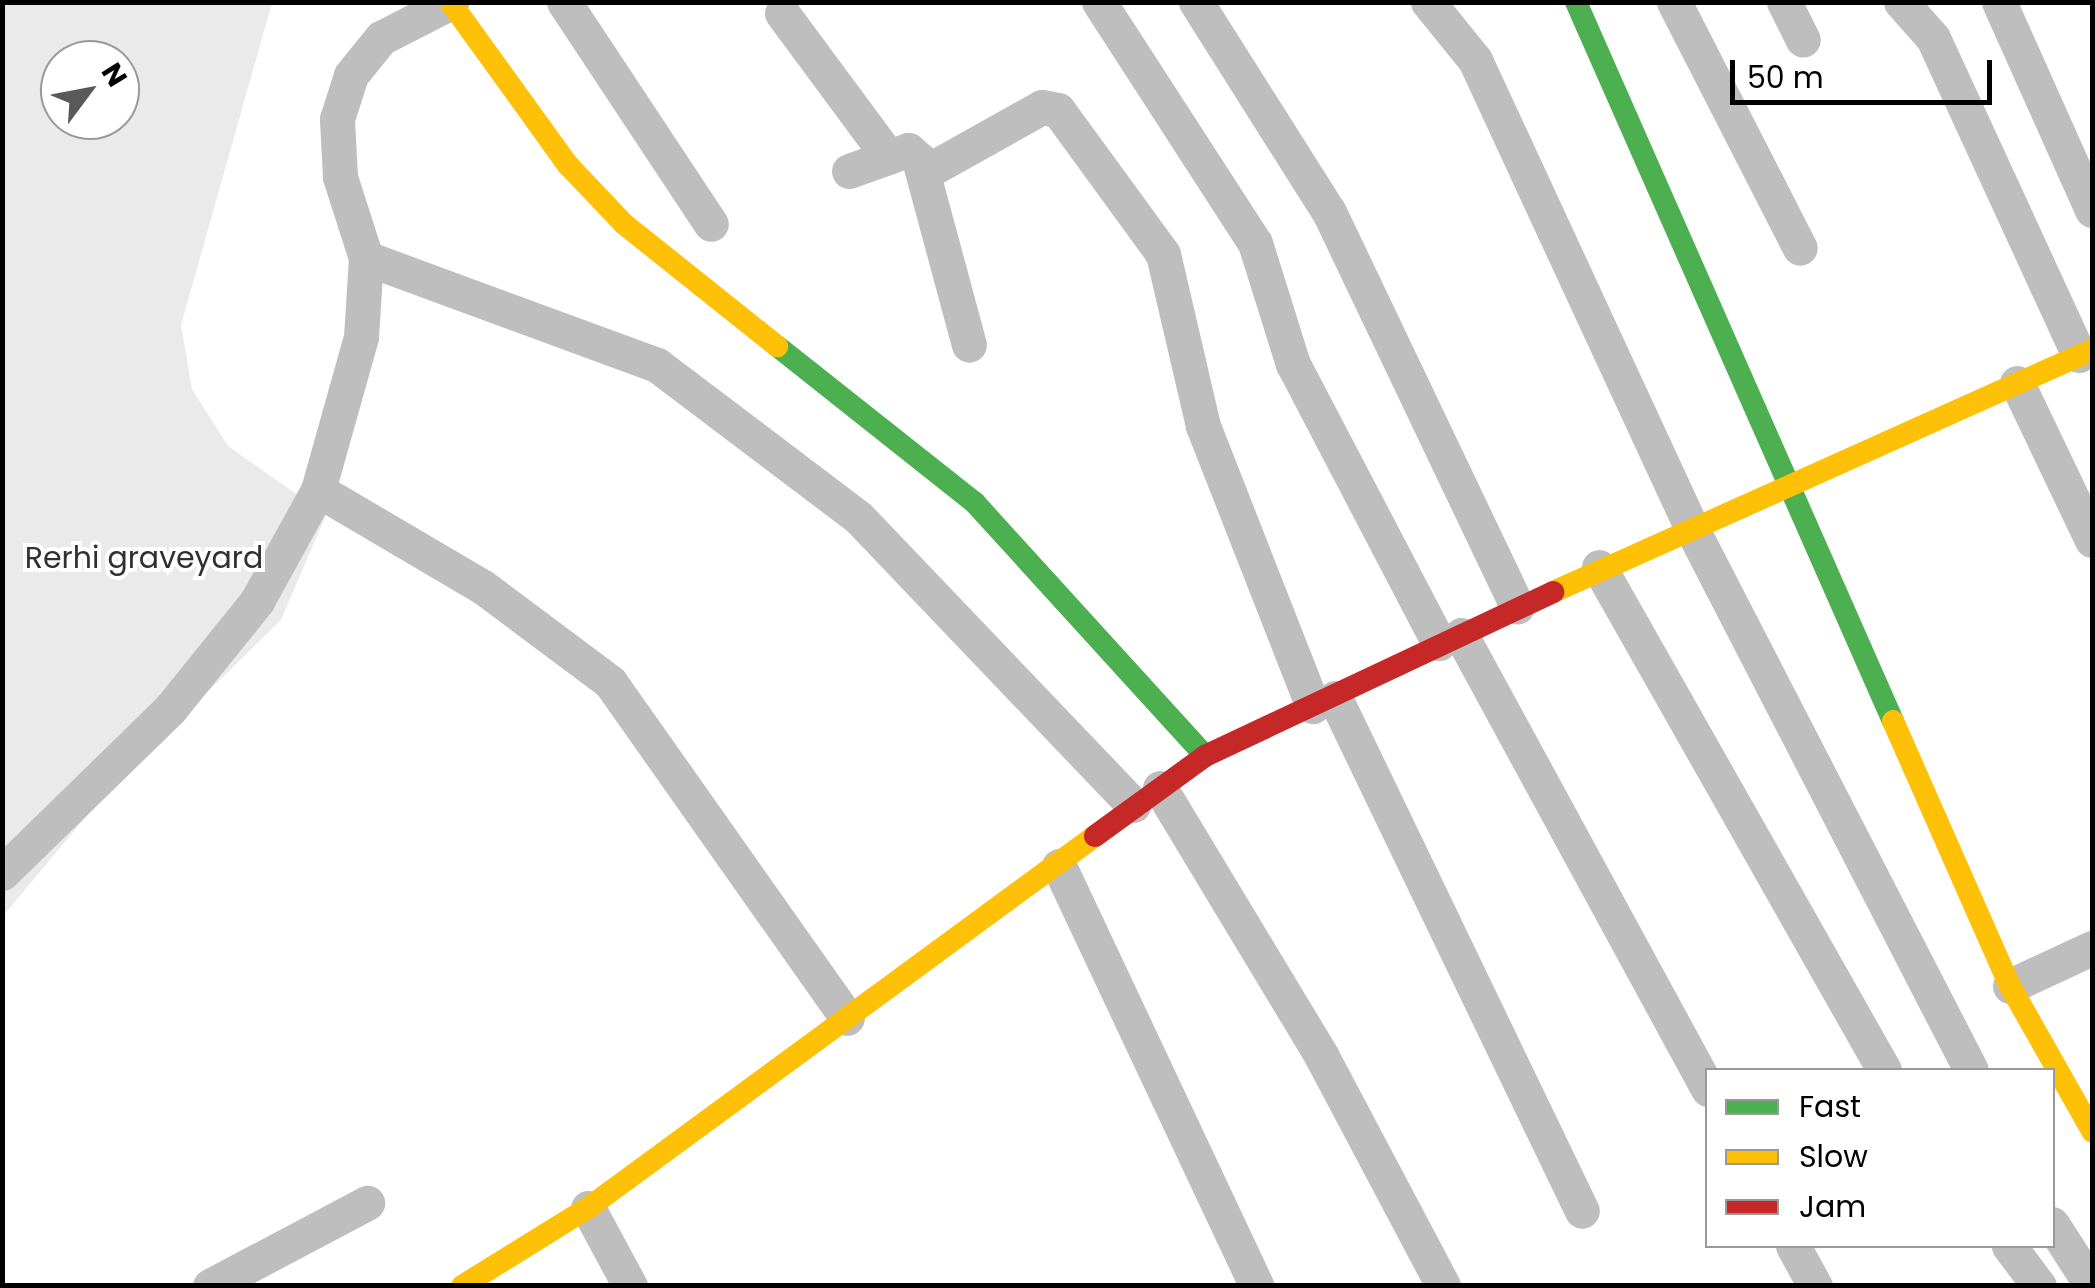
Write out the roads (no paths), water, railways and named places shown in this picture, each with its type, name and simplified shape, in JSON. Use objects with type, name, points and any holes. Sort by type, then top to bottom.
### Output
[{"type":"street","points":[[2,873],[170,709],[256,601],[318,490],[361,337],[366,258],[340,178],[337,119],[351,74],[380,38],[451,2],[568,165],[624,224],[975,504],[1206,756]]},
{"type":"street","points":[[564,2],[711,224]]},
{"type":"street","points":[[1099,2],[1255,242],[1309,398],[1705,1083]]},
{"type":"street","points":[[1196,2],[1329,212],[1517,607]]},
{"type":"street","points":[[1428,2],[1475,60],[1693,531],[1970,1068]]},
{"type":"street","points":[[1576,2],[1791,479],[2010,986],[2092,1132]]},
{"type":"street","points":[[1674,2],[1800,248]]},
{"type":"street","points":[[1784,2],[1803,40]]},
{"type":"street","points":[[462,1286],[588,1208],[1206,756],[1599,568],[1693,531],[1791,479],[2086,352],[1933,38],[1900,2]]},
{"type":"street","points":[[1999,2],[2092,210]]},
{"type":"street","points":[[782,12],[887,155]]},
{"type":"street","points":[[921,167],[1054,106],[1163,254],[1203,426],[1324,702],[1582,1212]]},
{"type":"street","points":[[849,171],[908,150],[921,167],[969,345]]},
{"type":"street","points":[[366,258],[657,365],[859,518],[1146,797],[1322,1056],[1443,1286]]},
{"type":"street","points":[[2017,382],[2092,540]]},
{"type":"street","points":[[318,490],[483,588],[610,682],[847,1018]]},
{"type":"street","points":[[1599,568],[1883,1068]]},
{"type":"street","points":[[1059,866],[1257,1286]]},
{"type":"street","points":[[2010,986],[2092,948]]},
{"type":"street","points":[[210,1286],[367,1203]]},
{"type":"street","points":[[588,1208],[630,1286]]},
{"type":"street","points":[[2055,1229],[2084,1279]]},
{"type":"street","points":[[1794,1248],[1815,1286]]},
{"type":"street","points":[[2010,1248],[2038,1286]]},
{"type":"park label","name":"Rerhi graveyard","points":[[144,558]]}]
